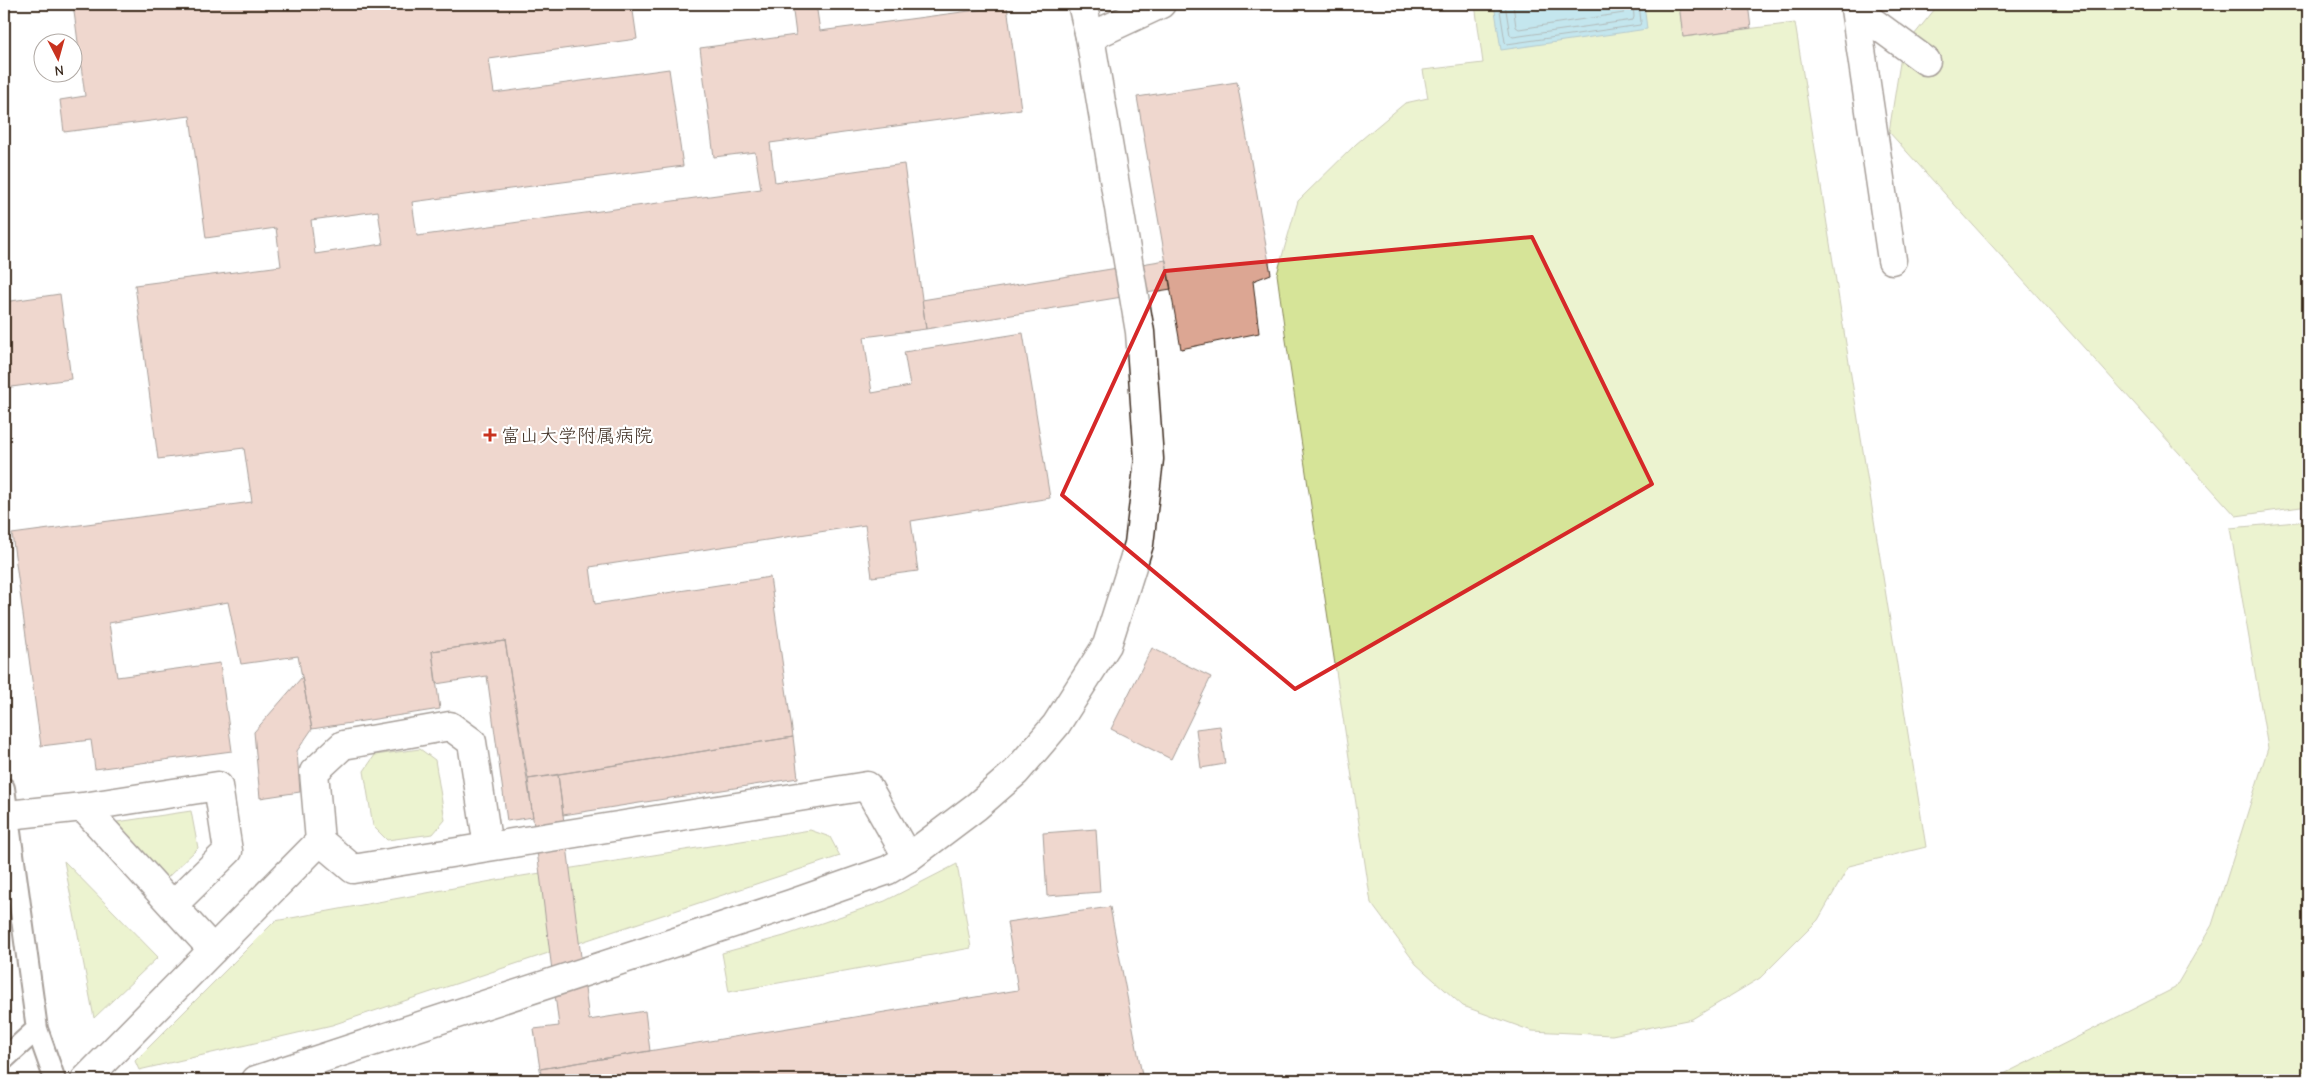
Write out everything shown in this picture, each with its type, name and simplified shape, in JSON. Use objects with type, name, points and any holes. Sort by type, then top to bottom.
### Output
[{"type":"street","points":[[256,1080],[791,904],[888,870],[908,858],[977,806],[1010,777],[1056,725],[1106,645],[1139,544],[1150,459],[1140,332],[1090,38],[1082,4]]},
{"type":"street","points":[[1090,38],[1161,4]]},
{"type":"street","points":[[1851,6],[1926,61]]},
{"type":"street","points":[[1851,6],[1892,260]]},
{"type":"street","points":[[488,847],[472,742],[450,726],[343,745],[314,772],[320,842],[353,869],[866,786],[908,858]]},
{"type":"street","points":[[8,815],[83,807],[218,786],[228,851],[173,905]]},
{"type":"street","points":[[83,807],[213,950]]},
{"type":"street","points":[[85,1080],[320,842]]},
{"type":"lane","points":[[4,788],[37,1029],[55,1080]]},
{"type":"lane","points":[[4,1059],[37,1029]]},
{"type":"highlighted area","points":[[1532,237],[1652,484],[1295,689],[1062,495],[1165,271]]},
{"type":"green space","points":[[1475,4],[1679,4],[1683,37],[1795,23],[1926,847],[1849,866],[1818,920],[1760,978],[1692,1019],[1612,1035],[1532,1031],[1463,1006],[1416,964],[1371,903],[1277,274],[1298,201],[1356,144],[1405,103],[1428,98],[1423,70],[1483,63]]},
{"type":"green space","points":[[1939,4],[2308,4],[2308,506],[2236,516],[1889,132],[1902,50]]},
{"type":"green space","points":[[2308,521],[2308,1080],[1992,1080],[2175,988],[2212,925],[2268,748],[2230,528]]},
{"type":"green space","points":[[420,749],[435,760],[445,820],[433,834],[387,840],[373,826],[364,771],[375,755]]},
{"type":"green space","points":[[191,811],[198,848],[167,878],[117,822]]},
{"type":"green space","points":[[810,830],[830,837],[840,856],[332,1025],[139,1070],[135,1061],[275,921],[497,880]]},
{"type":"green space","points":[[64,861],[158,957],[94,1018]]},
{"type":"green space","points":[[957,864],[971,948],[729,992],[722,953],[784,936],[885,901]]},
{"type":"water","points":[[1494,4],[1644,4],[1647,29],[1501,50]]},
{"type":"building","points":[[73,4],[632,4],[637,39],[489,59],[494,93],[669,69],[683,166],[412,202],[417,236],[761,189],[755,152],[714,157],[700,48],[796,35],[792,4],[816,4],[820,31],[1007,6],[1021,109],[770,143],[775,182],[904,164],[926,329],[864,337],[872,393],[910,386],[904,352],[1023,333],[1050,498],[911,521],[918,571],[872,577],[865,525],[590,567],[595,604],[770,577],[793,737],[528,779],[505,641],[432,651],[440,709],[312,729],[298,656],[241,664],[228,602],[109,623],[117,677],[220,663],[232,751],[95,769],[91,740],[41,746],[12,534],[252,502],[244,448],[158,459],[135,285],[281,266],[276,228],[206,238],[190,116],[64,132],[60,100],[85,96],[82,73],[82,32],[77,32]],"holes":[[[378,211],[383,244],[315,254],[311,220]]]},
{"type":"building","points":[[1679,4],[1748,4],[1751,28],[1683,37]]},
{"type":"building","points":[[1237,82],[1271,274],[1253,281],[1259,333],[1181,349],[1137,97]]},
{"type":"building","points":[[4,211],[8,241],[4,242]]},
{"type":"building","points":[[1166,260],[1171,289],[926,329],[922,300]]},
{"type":"building","points":[[60,294],[71,379],[4,388],[4,302]]},
{"type":"building","points":[[505,641],[533,817],[507,821],[487,676],[436,684],[432,651]]},
{"type":"building","points":[[1152,648],[1211,677],[1171,759],[1111,729]]},
{"type":"building","points":[[302,677],[312,729],[297,751],[300,792],[260,798],[254,732]]},
{"type":"building","points":[[1220,726],[1225,764],[1201,768],[1196,729]]},
{"type":"building","points":[[793,737],[798,778],[563,815],[558,774]]},
{"type":"building","points":[[558,775],[589,1020],[645,1011],[650,1051],[540,1069],[534,1029],[559,1026],[528,779]]},
{"type":"building","points":[[1096,829],[1100,892],[1047,896],[1043,833]]},
{"type":"building","points":[[1110,907],[1143,1080],[542,1080],[540,1069],[1018,990],[1007,922]]},
{"type":"place","name":"富山大学附属病院","points":[[490,435]]}]
